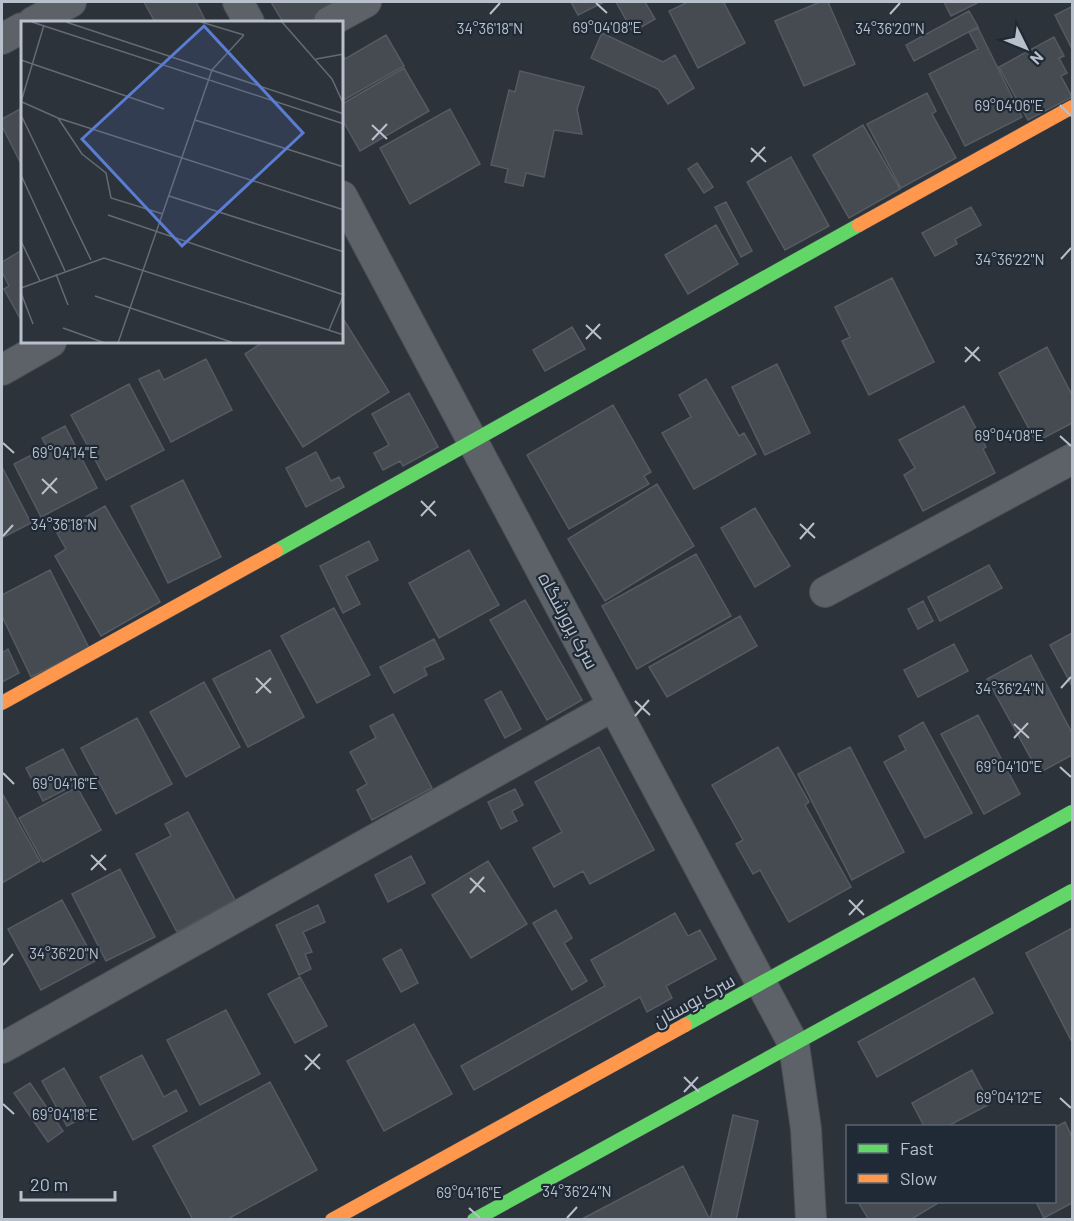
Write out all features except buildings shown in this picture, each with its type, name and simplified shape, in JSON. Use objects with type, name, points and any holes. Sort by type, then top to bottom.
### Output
[{"type":"street","points":[[35,21],[71,2]]},
{"type":"street","points":[[238,2],[248,21]]},
{"type":"street","points":[[331,21],[366,2]]},
{"type":"street","points":[[2,39],[21,29]]},
{"type":"street","points":[[2,703],[1072,107]]},
{"type":"street","name":"سرک پرورشگاه","points":[[344,200],[794,1045]]},
{"type":"street","points":[[2,370],[48,344]]},
{"type":"street","points":[[825,592],[1072,459]]},
{"type":"street","points":[[2,1048],[613,706]]},
{"type":"street","name":"سرک بوستان","points":[[332,1220],[1072,812]]},
{"type":"street","points":[[474,1220],[1072,891]]},
{"type":"street","points":[[794,1045],[806,1129],[811,1220]]},
{"type":"traffic: fast","points":[[276,551],[859,225]]},
{"type":"traffic: fast","points":[[685,1025],[1072,812]]},
{"type":"traffic: fast","points":[[474,1220],[1072,891]]},
{"type":"traffic: slow","points":[[859,225],[1072,107]]},
{"type":"traffic: slow","points":[[2,703],[276,551]]},
{"type":"traffic: slow","points":[[332,1220],[685,1025]]}]
